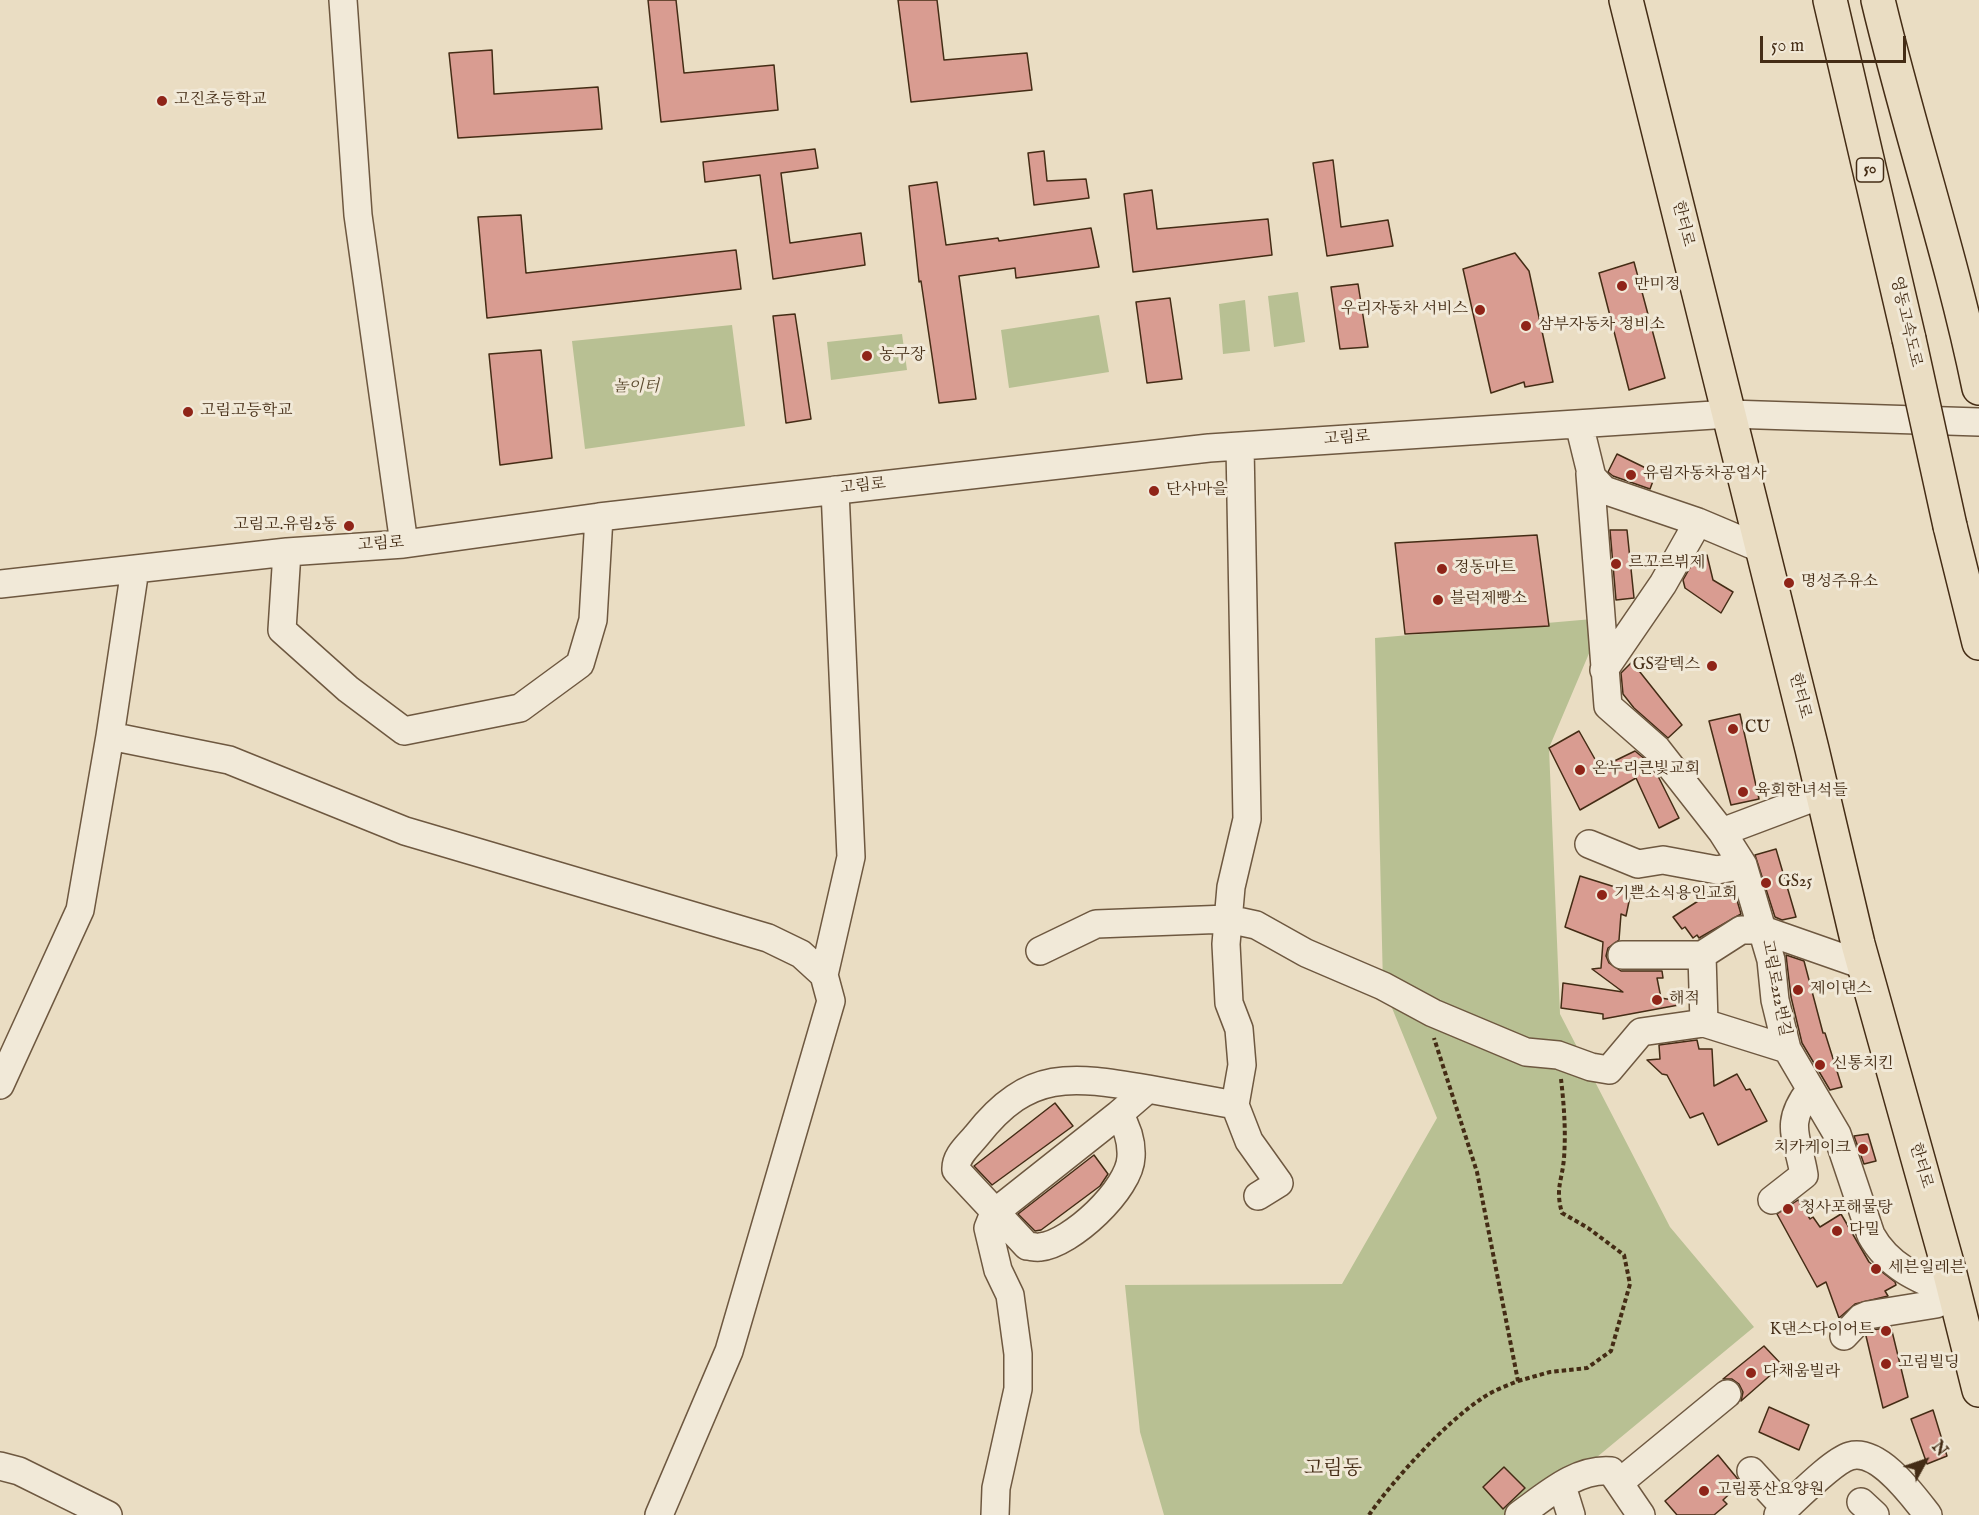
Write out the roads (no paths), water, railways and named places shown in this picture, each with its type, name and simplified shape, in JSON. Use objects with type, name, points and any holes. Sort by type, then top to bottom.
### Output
[{"type":"main road","name":"한터로","points":[[1626,0],[1823,795],[1863,966],[1955,1294],[1979,1390]]},
{"type":"main road","name":"영동고속도로","points":[[1830,0],[1950,526],[1979,643]]},
{"type":"main road","points":[[1878,0],[1967,329],[1979,388]]},
{"type":"street","points":[[343,0],[358,215],[404,544]]},
{"type":"street","name":"고림로","points":[[0,584],[287,552],[404,544],[599,517],[1240,446],[1729,414],[1979,422]]},
{"type":"street","name":"고림로212번길","points":[[1579,424],[1590,474],[1608,706],[1657,749],[1722,832],[1743,865],[1771,960],[1774,1000],[1787,1049],[1837,1134],[1877,1247],[1891,1262],[1903,1270],[1955,1294]]},
{"type":"street","points":[[1240,446],[1247,819],[1231,887],[1226,944],[1229,1003],[1239,1029],[1242,1065],[1235,1105],[1249,1141],[1279,1183],[1258,1196]]},
{"type":"street","points":[[1590,474],[1604,490],[1698,522],[1762,549]]},
{"type":"street","points":[[660,1515],[729,1351],[831,1001],[824,975],[851,857],[835,490]]},
{"type":"street","points":[[287,552],[282,630],[348,688],[404,731],[520,708],[580,664],[593,620],[599,517]]},
{"type":"street","points":[[1604,670],[1663,584],[1698,522]]},
{"type":"street","points":[[0,1085],[80,910],[110,736],[135,569]]},
{"type":"street","points":[[110,736],[229,760],[405,831],[768,938],[801,954],[824,975]]},
{"type":"street","points":[[1722,832],[1823,795]]},
{"type":"street","points":[[1589,844],[1638,864],[1663,860],[1717,870],[1743,865]]},
{"type":"street","points":[[1040,951],[1096,924],[1228,919],[1256,925],[1306,953],[1383,986],[1424,1009],[1526,1052],[1558,1055],[1609,1070],[1641,1032],[1704,1023],[1787,1049]]},
{"type":"street","points":[[1623,955],[1702,955],[1741,930],[1763,930],[1863,966]]},
{"type":"street","points":[[1702,955],[1704,1023]]},
{"type":"street","points":[[1119,1114],[1130,1136],[1132,1158],[1125,1180],[1106,1206],[1059,1241],[1041,1247],[1027,1246],[956,1170],[956,1164],[987,1122],[1012,1098],[1043,1085],[1089,1080],[1235,1105]]},
{"type":"street","points":[[995,1515],[996,1488],[1018,1389],[1018,1354],[1010,1295],[998,1270],[988,1228],[994,1213],[1148,1089]]},
{"type":"street","points":[[1772,1200],[1804,1175],[1794,1129],[1794,1112],[1810,1090]]},
{"type":"street","points":[[1844,1336],[1861,1318],[1868,1315],[1936,1304],[1955,1294]]},
{"type":"street","points":[[1620,1482],[1726,1394]]},
{"type":"street","points":[[1751,1471],[1781,1512],[1836,1464],[1849,1456],[1858,1456],[1870,1459],[1900,1479],[1929,1515]]},
{"type":"street","points":[[0,1466],[19,1471],[108,1515]]},
{"type":"street","points":[[1519,1515],[1590,1470],[1611,1471],[1641,1515]]},
{"type":"street","points":[[1562,1486],[1571,1515]]},
{"type":"place","name":"고진초등학교","points":[[162,101]]},
{"type":"place","name":"만미정","points":[[1622,286]]},
{"type":"place","name":"우리자동차 서비스","points":[[1480,310]]},
{"type":"place","name":"삼부자동차 정비소","points":[[1526,326]]},
{"type":"place","name":"농구장","points":[[867,356]]},
{"type":"place","name":"고림고등학교","points":[[188,412]]},
{"type":"place","name":"유림자동차공업사","points":[[1631,475]]},
{"type":"place","name":"단사마을","points":[[1154,491]]},
{"type":"place","name":"고림고.유림2동","points":[[349,526]]},
{"type":"place","name":"르꼬르뷔제","points":[[1616,564]]},
{"type":"place","name":"정동마트","points":[[1442,569]]},
{"type":"place","name":"명성주유소","points":[[1789,583]]},
{"type":"place","name":"블럭제빵소","points":[[1438,600]]},
{"type":"place","name":"GS칼텍스","points":[[1712,666]]},
{"type":"place","name":"CU","points":[[1733,729]]},
{"type":"place","name":"온누리큰빛교회","points":[[1580,770]]},
{"type":"place","name":"육회한녀석들","points":[[1743,792]]},
{"type":"place","name":"GS25","points":[[1766,883]]},
{"type":"place","name":"기쁜소식용인교회","points":[[1602,895]]},
{"type":"place","name":"제이댄스","points":[[1798,990]]},
{"type":"place","name":"해적","points":[[1657,1000]]},
{"type":"place","name":"신통치킨","points":[[1820,1065]]},
{"type":"place","name":"치카케이크","points":[[1863,1149]]},
{"type":"place","name":"청사포해물탕","points":[[1788,1209]]},
{"type":"place","name":"다밀","points":[[1837,1231]]},
{"type":"place","name":"세븐일레븐","points":[[1876,1269]]},
{"type":"place","name":"K댄스다이어트","points":[[1886,1331]]},
{"type":"place","name":"고림빌딩","points":[[1886,1364]]},
{"type":"place","name":"다채움빌라","points":[[1751,1373]]},
{"type":"place","name":"고림풍산요양원","points":[[1704,1491]]},
{"type":"district","name":"고림동","points":[[1333,1470]]},
{"type":"park label","name":"놀이터","points":[[636,388]]}]
